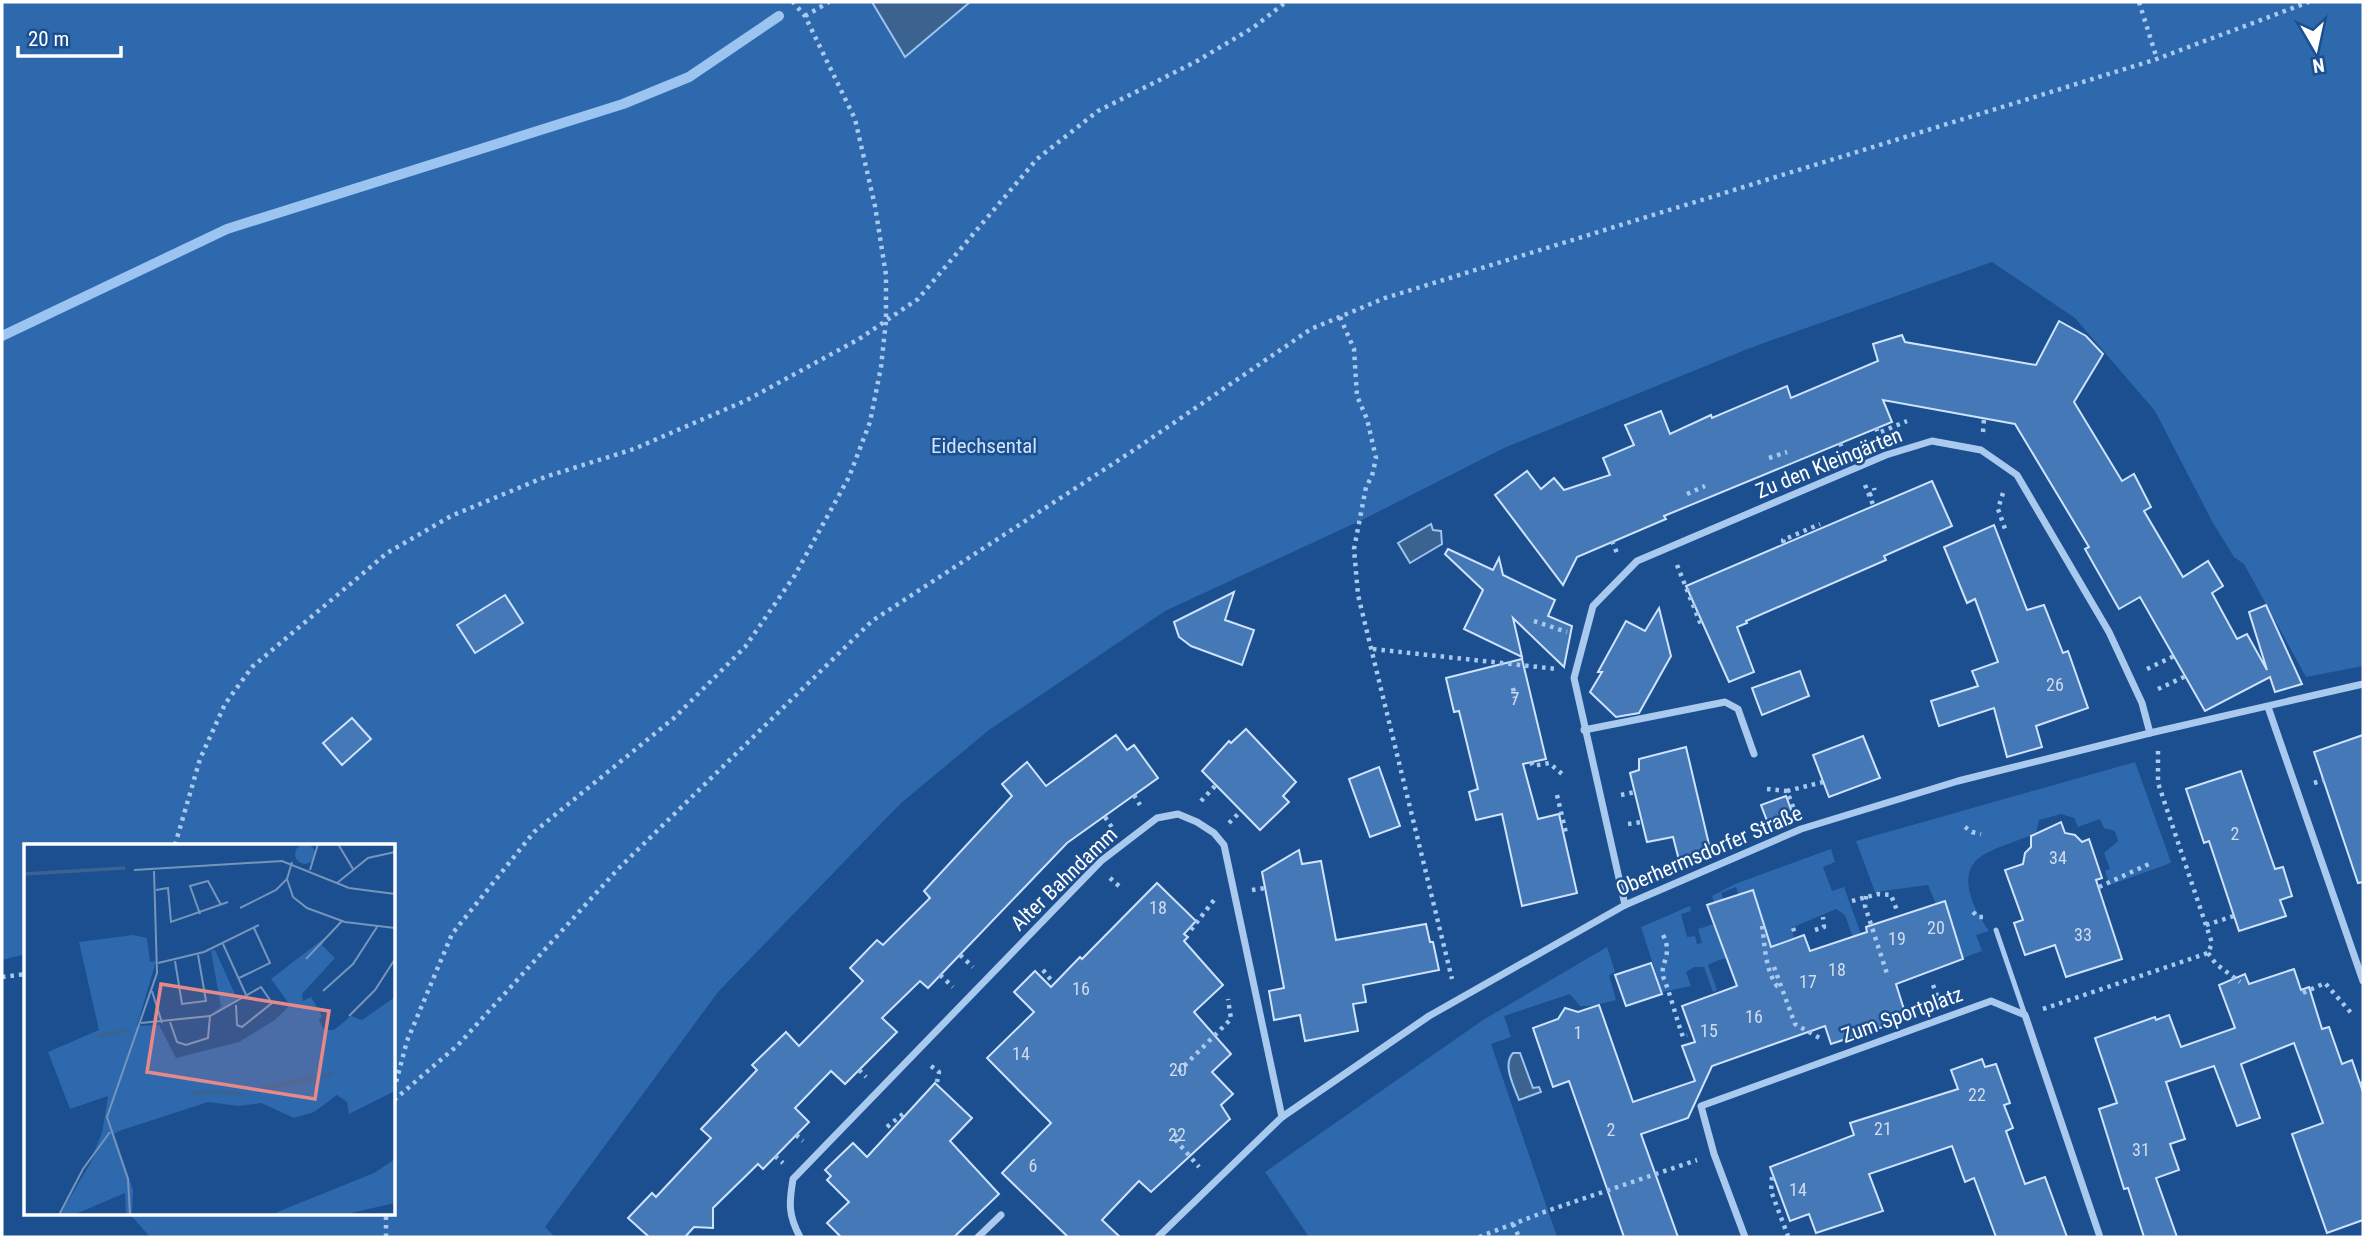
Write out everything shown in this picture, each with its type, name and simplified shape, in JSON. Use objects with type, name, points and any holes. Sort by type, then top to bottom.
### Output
[{"type":"street","name":"Zu den Kleingärten","points":[[1625,905],[1574,678],[1594,606],[1637,561],[1886,455],[1932,441],[1982,450],[2010,469],[2020,480],[2109,632],[2140,698],[2150,733]]},
{"type":"street","name":"Oberhermsdorfer Straße","points":[[1158,1237],[1282,1117],[1429,1016],[1625,905],[1801,829],[1958,780],[2363,684]]},
{"type":"street","points":[[1584,730],[1725,702],[1738,709],[1754,754]]},
{"type":"street","points":[[2268,707],[2363,981]]},
{"type":"street","name":"Alter Bahndamm","points":[[800,1237],[793,1224],[789,1203],[793,1178],[1101,861],[1157,818],[1178,814],[1214,833],[1224,845],[1282,1117]]},
{"type":"street","name":"Zum Sportplatz","points":[[1745,1237],[1714,1154],[1701,1106],[1991,1002],[2025,1015]]},
{"type":"street","points":[[2025,1015],[2100,1237]]},
{"type":"street","points":[[978,1237],[1001,1215]]},
{"type":"lane","points":[[1996,930],[2025,1015]]},
{"type":"path","points":[[396,1082],[407,1041],[452,934],[534,832],[674,718],[745,647],[795,575],[849,477],[870,422],[881,367],[886,321],[886,275],[875,206],[855,119],[805,16],[793,2]]},
{"type":"path","points":[[805,16],[829,2]]},
{"type":"path","points":[[175,844],[200,759],[225,704],[252,667],[387,552],[451,516],[545,477],[634,449],[747,400],[859,339],[918,299],[1037,159],[1098,111],[1197,61],[1254,27],[1286,2]]},
{"type":"path","points":[[2139,2],[2157,59]]},
{"type":"path","points":[[396,1098],[458,1045],[618,869],[872,621],[1134,450],[1311,329],[1385,298],[2157,59],[2309,2]]},
{"type":"path","points":[[1340,317],[1354,349],[1357,396],[1367,419],[1376,458],[1366,487],[1354,549],[1358,595],[1457,1001]]},
{"type":"path","points":[[1876,428],[1878,433],[1907,421]]},
{"type":"path","points":[[1769,458],[1787,452]]},
{"type":"path","points":[[2005,529],[1998,504],[2004,492],[2020,480]]},
{"type":"path","points":[[1865,485],[1874,507]]},
{"type":"path","points":[[1686,494],[1705,486]]},
{"type":"path","points":[[1869,495],[1875,492],[1874,488]]},
{"type":"path","points":[[1784,543],[1783,540],[1821,524]]},
{"type":"path","points":[[1670,548],[1701,625],[1704,624]]},
{"type":"path","points":[[1534,621],[1585,637]]},
{"type":"path","points":[[1373,649],[1575,671]]},
{"type":"path","points":[[2130,678],[2174,656]]},
{"type":"path","points":[[2140,698],[2186,676]]},
{"type":"path","points":[[1513,688],[1515,698]]},
{"type":"path","points":[[2025,1015],[2208,953],[2212,943],[2158,783],[2158,747],[2164,744],[2161,730]]},
{"type":"path","points":[[1531,762],[1533,766],[1549,763],[1562,774]]},
{"type":"path","points":[[2316,783],[2324,780]]},
{"type":"path","points":[[1767,789],[1787,791],[1823,782]]},
{"type":"path","points":[[1787,791],[1801,829]]},
{"type":"path","points":[[1558,795],[1566,833],[1563,833]]},
{"type":"path","points":[[1965,827],[1981,834]]},
{"type":"path","points":[[2099,887],[2149,864]]},
{"type":"path","points":[[1191,930],[1214,900],[1233,889]]},
{"type":"path","points":[[1852,901],[1866,896],[1891,895],[1898,913]]},
{"type":"path","points":[[1866,896],[1865,906],[1888,977]]},
{"type":"path","points":[[1973,912],[1982,917]]},
{"type":"path","points":[[2206,925],[2234,916]]},
{"type":"path","points":[[1815,930],[1824,927],[1823,917]]},
{"type":"path","points":[[1762,926],[1768,967],[1777,986],[1781,986]]},
{"type":"path","points":[[1793,928],[1796,936]]},
{"type":"path","points":[[1663,936],[1668,954],[1664,965],[1665,980],[1683,1037],[1687,1035]]},
{"type":"path","points":[[2208,953],[2216,964],[2240,982]]},
{"type":"path","points":[[1774,967],[1795,1024],[1828,1044],[1832,1059]]},
{"type":"path","points":[[1043,970],[1051,980]]},
{"type":"path","points":[[2,977],[24,974]]},
{"type":"path","points":[[2302,993],[2325,984],[2352,1014]]},
{"type":"path","points":[[1178,1069],[1231,1019],[1228,999]]},
{"type":"path","points":[[887,1127],[906,1114]]},
{"type":"path","points":[[1177,1135],[1173,1137],[1214,1184]]},
{"type":"path","points":[[1479,1237],[1714,1154]]},
{"type":"path","points":[[1772,1177],[1771,1191],[1788,1236]]},
{"type":"path","points":[[386,1214],[386,1237]]},
{"type":"path","points":[[1513,1224],[1519,1237]]},
{"type":"green space","name":"Eidechsental","points":[[2,2],[2363,2],[2363,666],[2306,677],[2244,564],[2234,557],[2213,523],[2155,411],[2075,318],[1992,262],[1750,348],[1504,448],[1364,519],[1165,611],[989,730],[901,803],[718,992],[545,1227],[555,1237],[150,1237],[130,1214],[396,1214],[396,844],[24,844],[24,954],[2,960]]},
{"type":"green space","points":[[2135,762],[2171,862],[2168,864],[2110,885],[2105,871],[2110,869],[2104,853],[2118,841],[2115,831],[2104,828],[2100,819],[2078,827],[2074,818],[2061,814],[2039,820],[2036,833],[1985,854],[1973,865],[1969,874],[1970,894],[1989,931],[1976,935],[1982,951],[1963,958],[1945,902],[1936,904],[1928,885],[1875,892],[1856,841]]},
{"type":"green space","points":[[1831,849],[1835,862],[1823,867],[1832,891],[1844,887],[1884,998],[1875,1001],[1845,915],[1836,909],[1791,928],[1794,937],[1778,944],[1783,960],[1726,958],[1708,965],[1717,990],[1713,992],[1704,967],[1694,967],[1686,972],[1691,986],[1662,992],[1641,927],[1690,906],[1691,911],[1681,914],[1687,937],[1695,936],[1697,944],[1702,943],[1698,929],[1720,922],[1712,896],[1735,884]],"holes":[[[1736,887],[1742,907],[1741,897],[1754,893],[1757,902],[1731,922],[1721,893]]]},
{"type":"green space","points":[[1607,947],[1615,972],[1609,975],[1616,1000],[1580,1006],[1570,994],[1504,1016],[1511,1037],[1491,1044],[1557,1237],[1309,1237],[1265,1172],[1483,1020]]},
{"type":"shaded area","points":[[872,2],[970,2],[905,57]]},
{"type":"shaded area","points":[[1431,524],[1433,530],[1441,531],[1442,544],[1410,563],[1398,543]]},
{"type":"shaded area","points":[[1513,1053],[1520,1053],[1533,1088],[1539,1087],[1541,1092],[1519,1100],[1509,1069]]},
{"type":"building","points":[[2059,321],[2086,336],[2103,354],[2074,402],[2122,481],[2134,474],[2151,507],[2144,511],[2183,577],[2208,561],[2223,586],[2212,593],[2237,639],[2247,634],[2267,670],[2249,612],[2266,605],[2302,684],[2275,692],[2270,677],[2205,711],[2140,597],[2119,609],[2085,549],[2089,547],[2015,424],[1883,400],[1892,422],[1664,516],[1666,519],[1577,557],[1563,585],[1495,495],[1527,471],[1541,489],[1554,478],[1564,490],[1610,475],[1603,458],[1634,445],[1625,425],[1661,411],[1670,434],[1787,386],[1791,398],[1878,361],[1873,344],[1902,335],[1905,342],[2036,365]]},
{"type":"building","points":[[1932,481],[1952,526],[1884,556],[1886,560],[1737,627],[1754,672],[1729,682],[1686,586]]},
{"type":"building","points":[[1994,525],[2027,610],[2044,605],[2063,653],[2068,651],[2088,708],[2036,726],[2042,747],[2007,757],[1994,708],[1939,726],[1931,701],[1978,686],[1972,671],[1998,662],[1975,599],[1967,603],[1944,547]]},
{"type":"building","points":[[1448,549],[1493,570],[1499,558],[1503,575],[1555,600],[1548,616],[1572,626],[1564,667],[1513,618],[1522,657],[1464,629],[1483,590],[1445,554]]},
{"type":"building","points":[[1234,592],[1225,620],[1254,630],[1242,665],[1191,646],[1179,637],[1174,622]]},
{"type":"building","points":[[505,595],[523,623],[475,653],[457,625]]},
{"type":"building","points":[[1659,608],[1671,656],[1639,713],[1616,717],[1590,692],[1626,621],[1645,631]]},
{"type":"building","points":[[1522,659],[1546,759],[1523,764],[1538,819],[1559,814],[1577,893],[1522,906],[1502,814],[1476,820],[1469,792],[1478,789],[1459,711],[1454,712],[1446,678]]},
{"type":"building","points":[[1800,671],[1809,696],[1762,715],[1752,688]]},
{"type":"building","points":[[352,718],[371,739],[342,765],[323,743]]},
{"type":"building","points":[[1246,729],[1296,782],[1283,796],[1289,802],[1260,830],[1202,771],[1229,741],[1231,743]]},
{"type":"building","points":[[1116,735],[1127,750],[1134,745],[1158,778],[1067,843],[928,988],[920,981],[882,1018],[897,1032],[845,1084],[831,1071],[795,1108],[809,1122],[763,1169],[758,1164],[713,1208],[713,1228],[694,1227],[685,1237],[649,1237],[628,1218],[652,1193],[656,1197],[711,1138],[701,1129],[757,1070],[752,1065],[786,1032],[799,1046],[863,981],[850,968],[877,940],[883,945],[930,898],[924,891],[1012,796],[1002,784],[1027,762],[1046,786]]},
{"type":"building","points":[[2363,735],[2363,882],[2358,883],[2314,752]]},
{"type":"building","points":[[1863,736],[1880,778],[1829,797],[1813,755]]},
{"type":"building","points":[[1686,747],[1711,853],[1679,860],[1673,837],[1647,842],[1630,773],[1639,770],[1639,759]]},
{"type":"building","points":[[1379,767],[1400,826],[1370,837],[1349,779]]},
{"type":"building","points":[[2241,771],[2275,869],[2283,867],[2292,896],[2280,900],[2286,916],[2239,931],[2209,841],[2204,843],[2186,789]]},
{"type":"building","points":[[1786,796],[1795,820],[1780,826],[1769,826],[1761,805]]},
{"type":"building","points":[[2061,822],[2065,833],[2075,835],[2082,842],[2089,839],[2102,878],[2096,880],[2122,959],[2066,977],[2055,945],[2025,955],[2014,923],[2023,920],[2005,870],[2023,864],[2025,853],[2031,847],[2031,836]]},
{"type":"building","points":[[1299,850],[1302,864],[1321,861],[1336,940],[1426,924],[1439,970],[1363,985],[1366,1002],[1353,1004],[1358,1031],[1305,1041],[1300,1015],[1274,1020],[1269,991],[1284,988],[1262,872]]},
{"type":"building","points":[[1157,883],[1196,921],[1184,934],[1188,937],[1184,941],[1223,985],[1194,1012],[1231,1054],[1212,1072],[1233,1094],[1221,1105],[1230,1119],[1151,1192],[1139,1181],[1102,1220],[1120,1237],[1068,1237],[1002,1173],[1051,1123],[987,1058],[1034,1012],[1014,992],[1035,971],[1051,987]]},
{"type":"building","points":[[1753,890],[1771,947],[1804,935],[1810,951],[1867,932],[1866,927],[1945,901],[1963,959],[1896,984],[1907,1019],[1831,1044],[1825,1026],[1712,1066],[1688,1118],[1641,1134],[1678,1237],[1624,1237],[1569,1081],[1553,1087],[1533,1028],[1558,1019],[1565,1008],[1578,1012],[1599,1005],[1633,1102],[1695,1081],[1682,1046],[1695,1042],[1682,1006],[1737,986],[1707,905]]},
{"type":"building","points":[[1651,963],[1662,994],[1626,1006],[1615,975]]},
{"type":"building","points":[[2294,969],[2301,990],[2309,987],[2322,1029],[2329,1027],[2342,1064],[2352,1060],[2363,1092],[2363,1220],[2327,1233],[2292,1134],[2323,1123],[2294,1043],[2241,1064],[2260,1118],[2237,1126],[2214,1066],[2166,1082],[2185,1139],[2170,1144],[2179,1170],[2156,1178],[2177,1237],[2144,1237],[2128,1188],[2124,1189],[2099,1109],[2117,1103],[2095,1038],[2155,1017],[2156,1020],[2169,1015],[2181,1047],[2235,1028],[2219,985],[2245,974],[2249,984]]},
{"type":"building","points":[[1982,1059],[1985,1067],[1996,1064],[2010,1103],[2004,1105],[2013,1128],[2006,1131],[2025,1184],[2045,1177],[2067,1237],[1996,1237],[1974,1178],[1965,1182],[1952,1146],[1869,1174],[1883,1211],[1816,1233],[1809,1214],[1790,1221],[1770,1167],[1854,1135],[1850,1123],[1958,1089],[1951,1070]]},
{"type":"building","points":[[935,1083],[972,1118],[950,1141],[999,1194],[954,1237],[841,1237],[827,1223],[849,1202],[827,1180],[831,1176],[825,1170],[853,1143],[867,1157]]},
{"type":"waterway","points":[[2,336],[227,229],[623,104],[689,77],[779,16]]}]
